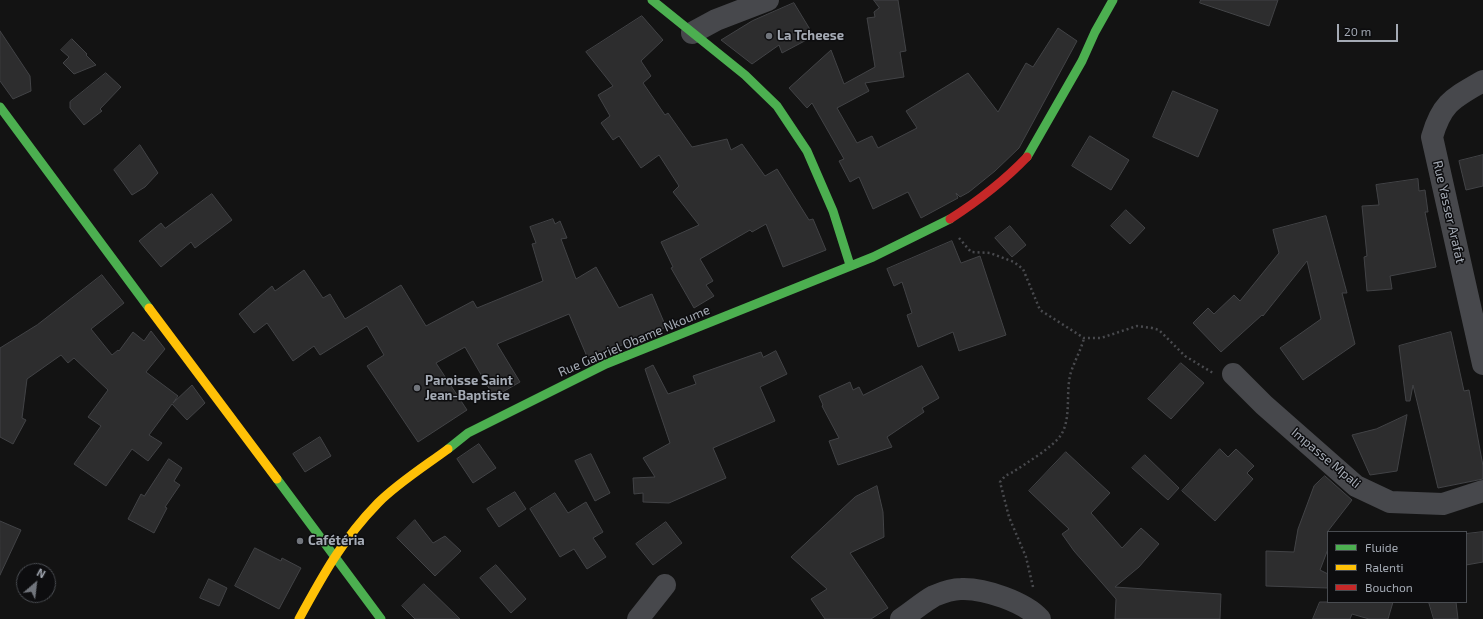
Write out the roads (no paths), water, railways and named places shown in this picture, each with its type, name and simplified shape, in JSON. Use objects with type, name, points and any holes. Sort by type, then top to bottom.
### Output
[{"type":"street","points":[[652,0],[740,70],[777,106],[807,151],[833,211],[850,265]]},
{"type":"street","points":[[692,33],[716,20],[768,0]]},
{"type":"street","name":"Rue Gabriel Obame Nkoume","points":[[299,619],[333,557],[353,530],[379,502],[468,433],[606,364],[873,257],[949,220],[992,190],[1010,175],[1029,155],[1082,61],[1113,0]]},
{"type":"street","name":"Rue Yasser Arafat","points":[[1483,81],[1453,98],[1437,118],[1432,137],[1483,364]]},
{"type":"street","points":[[0,107],[333,557],[381,619]]},
{"type":"street","name":"Impasse Mpali","points":[[1226,375],[1264,405],[1356,486],[1390,502],[1443,504],[1483,491]]},
{"type":"street","points":[[638,619],[665,585]]},
{"type":"street","points":[[901,619],[934,596],[960,589],[982,591],[1014,601],[1038,616]]},
{"type":"place","name":"La Tcheese","points":[[769,36]]},
{"type":"place","name":"Paroisse Saint Jean-Baptiste","points":[[417,388]]},
{"type":"place","name":"Cafétéria","points":[[300,541]]}]
